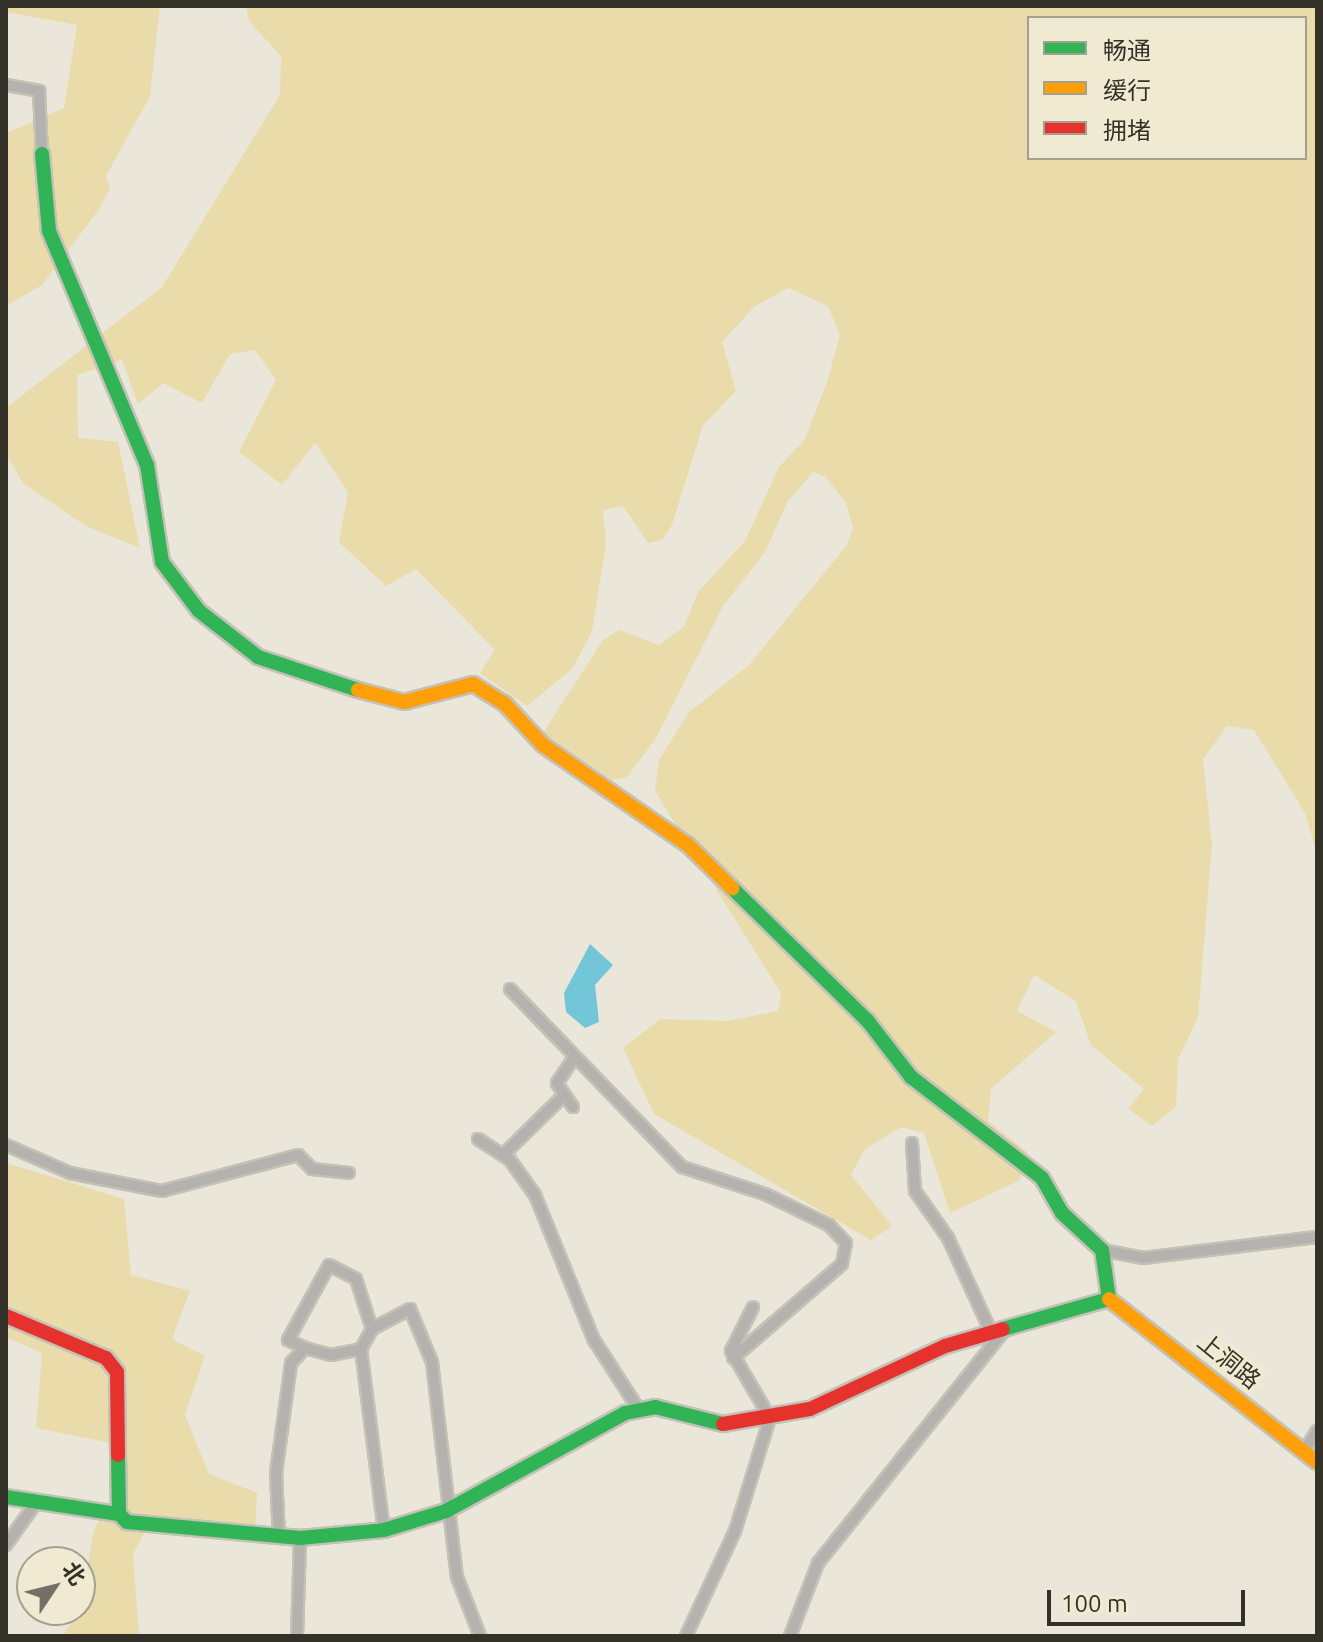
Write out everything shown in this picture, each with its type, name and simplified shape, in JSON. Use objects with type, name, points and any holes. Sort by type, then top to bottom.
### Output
[{"type":"street","points":[[6,85],[39,91],[49,231],[147,465],[162,562],[199,611],[258,657],[291,673],[404,702],[473,684],[504,703],[543,745],[688,845],[867,1020],[911,1077],[1042,1178],[1062,1213],[1102,1250],[1143,1258],[1317,1237]]},
{"type":"street","points":[[510,989],[682,1167],[765,1194],[829,1225],[846,1243],[842,1264],[733,1358]]},
{"type":"street","points":[[573,1107],[562,1097],[557,1083],[574,1058]]},
{"type":"street","points":[[503,1155],[562,1097]]},
{"type":"street","points":[[478,1139],[503,1155],[535,1195],[588,1328],[639,1410]]},
{"type":"street","points":[[912,1143],[915,1191],[948,1238],[991,1332]]},
{"type":"street","points":[[6,1145],[81,1176],[162,1191],[298,1155],[312,1169],[349,1173]]},
{"type":"street","points":[[6,1497],[33,1507],[119,1514],[140,1529],[279,1538],[384,1530],[446,1511],[639,1410],[702,1424],[770,1418],[810,1409],[991,1332],[1109,1299],[1102,1250]]},
{"type":"street","points":[[361,1349],[331,1355],[288,1340],[329,1265],[356,1279],[372,1329]]},
{"type":"street","name":"上洞路","points":[[1109,1299],[1317,1462]]},
{"type":"street","points":[[686,1636],[735,1531],[770,1418],[733,1358],[733,1336],[753,1307]]},
{"type":"street","points":[[384,1530],[361,1349],[372,1329],[410,1309],[432,1362],[446,1511],[457,1577],[480,1636]]},
{"type":"street","points":[[6,1316],[94,1352],[117,1372],[119,1514]]},
{"type":"street","points":[[790,1636],[818,1563],[1008,1327]]},
{"type":"street","points":[[279,1538],[283,1398],[291,1363],[305,1348]]},
{"type":"street","points":[[1304,1451],[1317,1431]]},
{"type":"street","points":[[6,1545],[33,1507]]},
{"type":"street","points":[[297,1636],[300,1538]]},
{"type":"shaded area","points":[[6,6],[160,6],[150,96],[106,176],[110,188],[100,208],[42,285],[6,306],[6,133],[64,108],[77,25],[6,12]]},
{"type":"shaded area","points":[[246,6],[1317,6],[1317,853],[1305,813],[1254,730],[1227,726],[1203,759],[1212,845],[1198,1017],[1178,1059],[1176,1107],[1152,1126],[1128,1109],[1144,1089],[1091,1045],[1076,1001],[1034,975],[1017,1011],[1056,1032],[991,1089],[988,1121],[1027,1152],[1020,1180],[950,1213],[924,1133],[901,1127],[864,1150],[851,1175],[892,1226],[871,1240],[654,1114],[623,1048],[660,1019],[729,1021],[778,1011],[781,993],[655,791],[659,760],[689,712],[749,665],[847,545],[853,527],[846,503],[826,477],[813,472],[788,501],[765,552],[723,606],[656,738],[627,777],[612,780],[543,733],[603,640],[619,630],[659,645],[684,627],[698,592],[745,541],[779,467],[805,439],[827,382],[840,335],[828,306],[789,288],[755,306],[722,342],[736,391],[703,425],[672,525],[662,540],[648,543],[623,506],[603,510],[606,545],[592,631],[572,669],[527,706],[480,673],[495,650],[416,569],[386,586],[339,542],[348,492],[315,443],[282,485],[239,452],[276,380],[255,350],[230,354],[202,403],[163,383],[138,404],[122,360],[77,375],[78,438],[118,442],[140,548],[86,526],[23,483],[6,454],[6,408],[162,287],[280,95],[281,56],[249,21]]},
{"type":"shaded area","points":[[6,1163],[124,1199],[131,1275],[190,1291],[172,1339],[205,1356],[185,1415],[209,1474],[257,1493],[255,1532],[149,1524],[133,1554],[139,1636],[62,1636],[69,1626],[96,1626],[96,1546],[91,1546],[94,1530],[109,1502],[111,1443],[36,1428],[42,1353],[6,1337]]},
{"type":"water","points":[[590,944],[613,965],[595,985],[599,1022],[585,1028],[566,1012],[564,993]]},
{"type":"traffic: fast","points":[[42,154],[49,231],[147,465],[162,562],[199,611],[258,657],[358,690]]},
{"type":"traffic: fast","points":[[732,888],[867,1020],[911,1077],[1042,1178],[1062,1213],[1102,1250],[1109,1299]]},
{"type":"traffic: fast","points":[[1003,1329],[1109,1299]]},
{"type":"traffic: fast","points":[[118,1455],[119,1514],[127,1522],[300,1538],[384,1530],[446,1511],[625,1413],[655,1407],[723,1424]]},
{"type":"traffic: fast","points":[[6,1497],[119,1514]]},
{"type":"traffic: slow","points":[[358,690],[404,702],[473,684],[504,703],[543,745],[688,845],[732,888]]},
{"type":"traffic: slow","points":[[1109,1299],[1317,1462]]},
{"type":"traffic: jam","points":[[6,1316],[106,1358],[117,1372],[118,1455]]},
{"type":"traffic: jam","points":[[723,1424],[810,1409],[945,1346],[1003,1329]]}]
